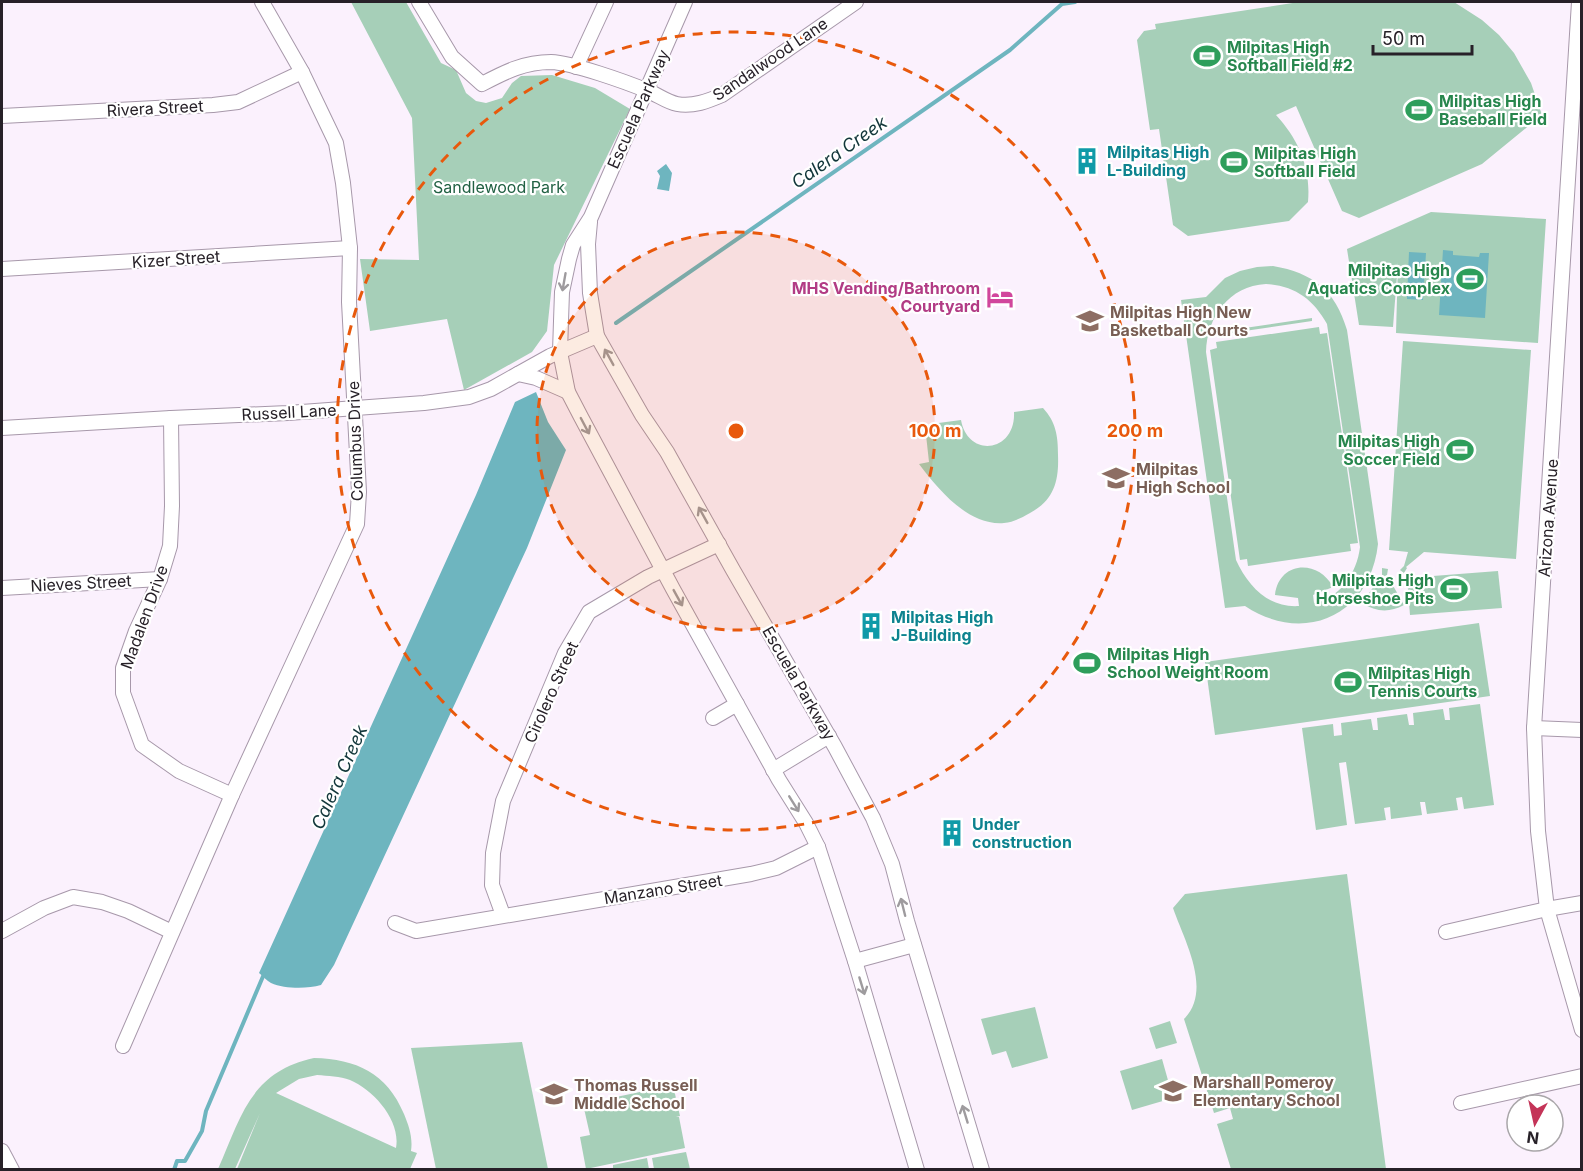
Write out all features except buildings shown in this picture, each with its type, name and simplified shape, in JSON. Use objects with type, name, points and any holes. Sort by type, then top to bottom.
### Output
[{"type":"street","name":"Columbus Drive","points":[[123,1046],[232,795],[357,524],[359,492],[349,302],[350,248],[336,143],[302,72],[262,2]]},
{"type":"street","name":"Sandalwood Lane","points":[[419,2],[452,57],[482,84],[513,67],[552,62],[576,67],[647,91],[676,104],[696,104],[715,98],[856,2]]},
{"type":"street","points":[[576,67],[606,2]]},
{"type":"street","name":"Escuela Parkway","points":[[685,2],[591,217],[573,245],[562,292],[560,352],[568,392],[663,572],[818,847],[829,876],[917,1170]]},
{"type":"street","name":"Arizona Avenue","points":[[1579,2],[1575,199],[1534,728],[1538,834],[1547,909],[1581,1030]]},
{"type":"street","name":"Rivera Street","points":[[2,116],[238,102],[302,72]]},
{"type":"street","name":"Escuela Parkway","points":[[591,217],[588,244],[590,293],[597,336],[642,415],[668,452],[873,818],[892,864],[914,945],[982,1169]]},
{"type":"street","name":"Kizer Street","points":[[2,269],[350,248]]},
{"type":"street","name":"Russell Lane","points":[[2,428],[424,404],[469,397],[491,389],[560,352],[597,336]]},
{"type":"street","points":[[518,374],[536,378],[568,392]]},
{"type":"street","name":"Madalen Drive","points":[[171,417],[170,546],[160,579],[136,631],[123,668],[123,693],[130,718],[142,745],[179,771],[232,795]]},
{"type":"street","name":"Cirolero Street","points":[[503,915],[492,885],[493,853],[503,801],[565,653],[589,612],[648,578],[719,544]]},
{"type":"street","name":"Nieves Street","points":[[2,588],[160,579]]},
{"type":"street","points":[[713,718],[737,704]]},
{"type":"street","points":[[1534,728],[1581,730]]},
{"type":"street","points":[[774,770],[829,736]]},
{"type":"street","name":"Manzano Street","points":[[395,922],[416,931],[751,874],[776,867],[818,847]]},
{"type":"street","points":[[2,931],[44,908],[73,897],[102,902],[128,911],[172,932]]},
{"type":"street","points":[[1446,932],[1581,903]]},
{"type":"street","points":[[855,961],[914,945]]},
{"type":"street","points":[[1461,1103],[1581,1076]]},
{"type":"street","points":[[2,1151],[12,1170]]},
{"type":"green space","name":"Sandlewood Park","points":[[351,2],[406,2],[441,63],[456,70],[466,93],[476,101],[486,103],[502,98],[512,83],[521,76],[552,75],[595,88],[630,109],[554,265],[547,331],[532,352],[464,390],[447,319],[370,331],[360,259],[419,260],[412,118]]},
{"type":"green space","points":[[1299,2],[1454,2],[1482,20],[1514,53],[1531,83],[1542,115],[1482,164],[1359,218],[1342,211],[1296,106],[1276,115],[1291,134],[1302,155],[1308,178],[1308,202],[1289,221],[1188,236],[1173,225],[1159,129],[1150,130],[1137,40],[1144,31],[1156,29],[1155,24]]},
{"type":"green space","name":"Milpitas High Aquatics Complex","points":[[1431,212],[1546,219],[1538,343],[1396,333],[1398,262],[1393,327],[1359,325],[1347,249]]},
{"type":"green space","points":[[1273,266],[1287,269],[1311,279],[1329,294],[1347,330],[1378,544],[1372,569],[1362,590],[1348,606],[1331,617],[1311,623],[1290,623],[1267,617],[1245,606],[1225,608],[1181,300],[1206,297],[1225,278],[1257,267]],"holes":[[[1276,285],[1302,295],[1316,307],[1327,324],[1360,547],[1355,566],[1346,583],[1332,596],[1323,600],[1314,603],[1313,595],[1333,587],[1318,572],[1309,568],[1300,568],[1284,575],[1275,595],[1298,598],[1299,606],[1278,603],[1260,594],[1236,560],[1206,352],[1211,327],[1222,306],[1231,297],[1253,286]]]},
{"type":"green space","points":[[1312,318],[1312,321],[1224,334],[1224,331]]},
{"type":"green space","points":[[1319,327],[1320,334],[1327,333],[1358,543],[1350,544],[1351,551],[1248,566],[1247,559],[1240,560],[1210,350],[1217,348],[1216,342]]},
{"type":"green space","name":"Milpitas High Soccer Field","points":[[1403,341],[1531,350],[1516,559],[1424,552],[1406,567],[1404,573],[1400,570],[1404,566],[1408,552],[1389,550]]},
{"type":"green space","points":[[1043,408],[1051,419],[1057,435],[1056,481],[1045,502],[1017,520],[1004,523],[978,519],[955,504],[919,464],[929,462],[926,435],[931,424],[961,420],[965,432],[973,441],[991,446],[1008,436],[1013,425],[1014,412]]},
{"type":"green space","points":[[1382,568],[1388,569],[1387,575],[1404,605],[1383,610],[1362,603],[1382,575]]},
{"type":"green space","name":"Milpitas High Horseshoe Pits","points":[[1498,571],[1502,608],[1410,615],[1407,578]]},
{"type":"green space","name":"Milpitas High Tennis Courts","points":[[1479,623],[1490,696],[1215,735],[1205,662]]},
{"type":"green space","points":[[1480,704],[1494,805],[1464,809],[1462,797],[1456,798],[1458,810],[1427,814],[1425,802],[1420,802],[1422,815],[1391,819],[1390,807],[1384,808],[1386,820],[1355,824],[1346,762],[1339,763],[1347,825],[1316,830],[1302,728],[1333,724],[1334,736],[1342,735],[1341,723],[1371,719],[1373,730],[1378,730],[1377,718],[1407,714],[1409,725],[1414,725],[1413,713],[1443,709],[1445,720],[1450,720],[1449,708]]},
{"type":"green space","points":[[1347,874],[1386,1169],[1231,1169],[1217,1124],[1233,1119],[1230,1108],[1214,1113],[1184,1019],[1192,1007],[1196,994],[1196,980],[1194,965],[1173,908],[1185,894]]},
{"type":"green space","points":[[1035,1007],[1048,1058],[1012,1068],[1006,1051],[992,1055],[981,1019]]},
{"type":"green space","points":[[1170,1021],[1177,1043],[1156,1049],[1149,1028]]},
{"type":"green space","points":[[522,1042],[548,1169],[436,1169],[411,1048]]},
{"type":"green space","points":[[314,1058],[343,1061],[368,1071],[379,1079],[389,1088],[404,1114],[411,1137],[411,1151],[417,1153],[410,1169],[237,1169],[260,1113],[235,1169],[218,1169],[251,1099],[275,1074],[292,1065]],"holes":[[[317,1075],[350,1080],[368,1091],[390,1117],[394,1127],[396,1148],[276,1093],[299,1079]]]},
{"type":"green space","points":[[1162,1059],[1173,1098],[1132,1110],[1120,1071]]},
{"type":"green space","points":[[673,1085],[680,1116],[676,1117],[679,1117],[685,1148],[586,1169],[580,1137],[590,1135],[583,1104]]},
{"type":"green space","points":[[686,1152],[690,1169],[654,1169],[652,1158]]},
{"type":"green space","points":[[647,1158],[649,1169],[613,1169],[613,1165]]},
{"type":"water","points":[[666,164],[672,173],[669,191],[657,189],[660,176],[657,171]]},
{"type":"water","points":[[1443,250],[1453,251],[1453,255],[1479,257],[1480,253],[1489,253],[1485,318],[1439,315]]},
{"type":"water","points":[[1409,252],[1426,253],[1423,300],[1407,299]]},
{"type":"water","points":[[536,392],[548,422],[566,450],[527,548],[334,965],[321,985],[296,988],[271,983],[259,973],[476,495],[515,402]]},
{"type":"waterway","name":"Calera Creek","points":[[616,323],[1010,50],[1062,4],[1075,2]]},
{"type":"waterway","name":"Calera Creek","points":[[174,1170],[177,1161],[185,1161],[202,1131],[206,1111],[264,974]]},
{"type":"place","name":"Milpitas High Softball Field #2","points":[[1207,56]]},
{"type":"place","name":"Milpitas High Baseball Field","points":[[1419,110]]},
{"type":"place","name":"Milpitas High L-Building","points":[[1087,161]]},
{"type":"place","name":"Milpitas High Softball Field","points":[[1234,162]]},
{"type":"place","name":"Milpitas High Aquatics Complex","points":[[1470,279]]},
{"type":"place","name":"MHS Vending/Bathroom Courtyard","points":[[1000,297]]},
{"type":"place","name":"Milpitas High New Basketball Courts","points":[[1090,321]]},
{"type":"place","name":"Milpitas High Soccer Field","points":[[1460,450]]},
{"type":"place","name":"Milpitas High School","points":[[1116,478]]},
{"type":"place","name":"Milpitas High Horseshoe Pits","points":[[1454,589]]},
{"type":"place","name":"Milpitas High J-Building","points":[[871,626]]},
{"type":"place","name":"Milpitas High School Weight Room","points":[[1087,663]]},
{"type":"place","name":"Milpitas High Tennis Courts","points":[[1348,682]]},
{"type":"place","name":"Under construction","points":[[952,833]]},
{"type":"place","name":"Marshall Pomeroy Elementary School","points":[[1173,1091]]},
{"type":"place","name":"Thomas Russell Middle School","points":[[554,1094]]}]
